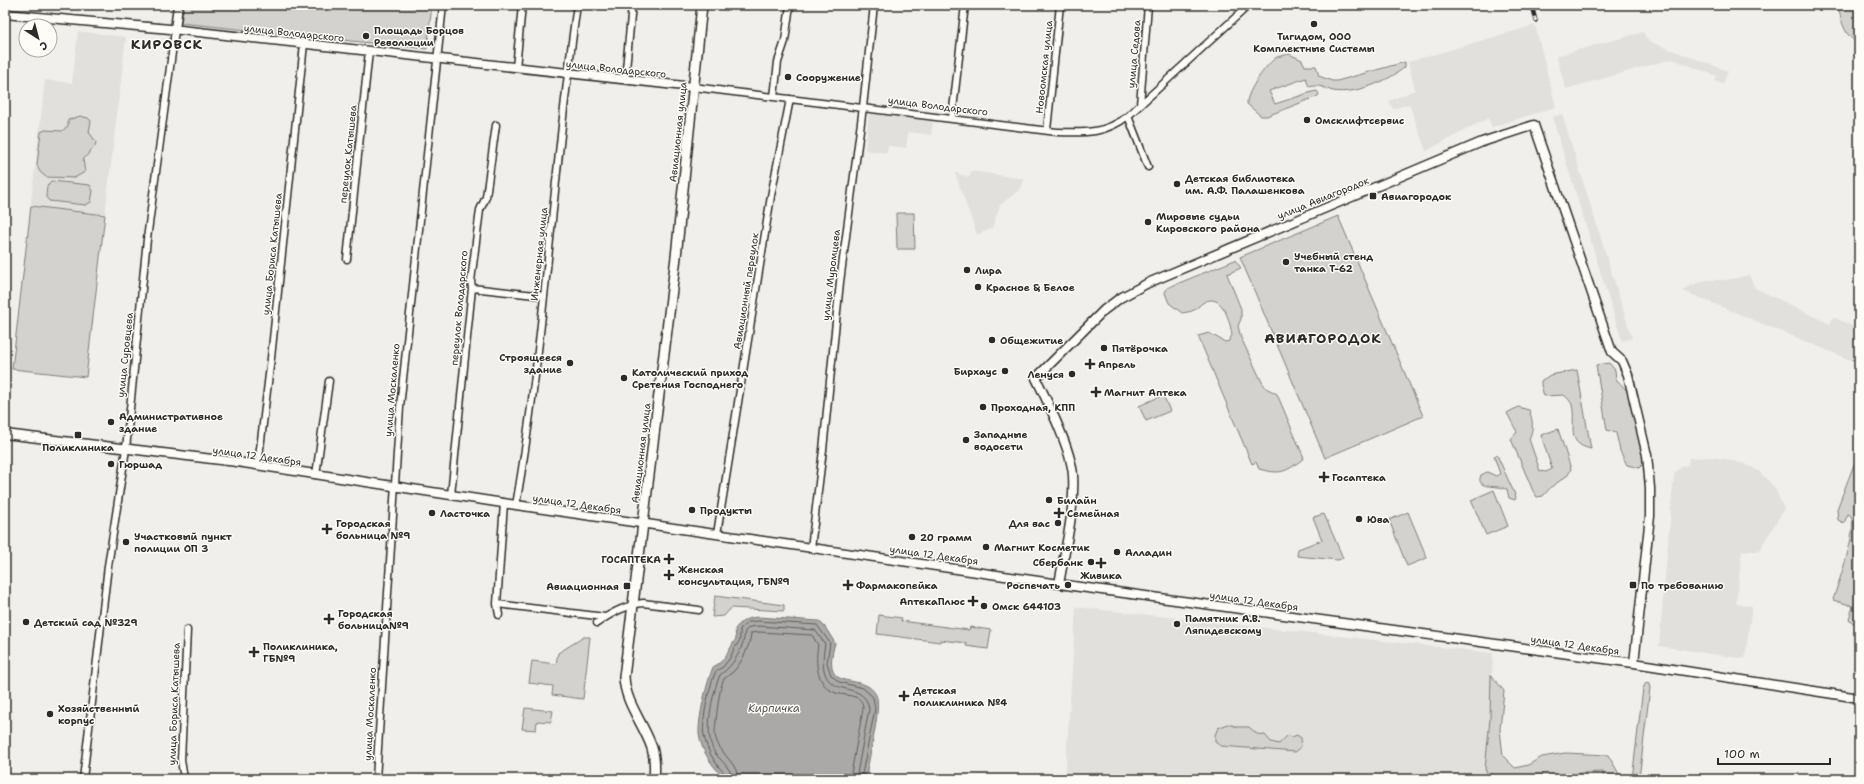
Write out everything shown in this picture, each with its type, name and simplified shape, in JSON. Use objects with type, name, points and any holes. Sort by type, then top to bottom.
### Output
[{"type":"main road","name":"Авиационная улица","points":[[654,779],[654,757],[652,748],[624,688],[624,677],[676,257],[702,5]]},
{"type":"street","name":"улица Суровцева","points":[[83,779],[108,566],[126,449],[147,238],[178,5]]},
{"type":"street","name":"улица Москаленко","points":[[376,779],[400,407],[443,5]]},
{"type":"street","points":[[516,68],[522,5]]},
{"type":"street","name":"Инженерная улица","points":[[516,505],[544,296],[567,74],[577,5]]},
{"type":"street","points":[[625,80],[632,5]]},
{"type":"street","points":[[774,97],[778,62],[785,41],[790,5]]},
{"type":"street","name":"улица Муромцева","points":[[810,548],[823,450],[840,282],[863,107],[874,5]]},
{"type":"street","points":[[952,118],[966,5]]},
{"type":"street","name":"Новоомская улица","points":[[1047,130],[1060,5]]},
{"type":"street","name":"улица Седова","points":[[1140,105],[1148,5]]},
{"type":"street","name":"улица Володарского","points":[[5,14],[369,51],[693,87],[1047,130],[1080,132],[1097,131],[1119,123],[1250,5]]},
{"type":"street","name":"улица Бориса Катышева","points":[[258,465],[271,358],[304,44]]},
{"type":"street","name":"переулок Катышева","points":[[346,258],[369,51]]},
{"type":"street","name":"Авиационный переулок","points":[[717,534],[771,196],[790,99]]},
{"type":"street","points":[[1128,116],[1148,167]]},
{"type":"street","name":"переулок Володарского","points":[[451,495],[472,288],[471,282],[480,210],[486,197],[496,125]]},
{"type":"street","name":"улица Авиагородок","points":[[1059,584],[1069,521],[1073,474],[1070,457],[1036,378],[1104,310],[1120,298],[1148,282],[1482,142],[1534,125],[1612,352],[1622,361],[1628,375],[1647,455],[1650,488],[1650,516],[1634,663]]},
{"type":"street","points":[[472,288],[544,296]]},
{"type":"street","points":[[316,475],[330,380]]},
{"type":"street","name":"улица 12 Декабря","points":[[5,434],[258,465],[394,487],[810,548],[1059,584],[1634,663],[1859,698]]},
{"type":"street","points":[[499,615],[497,604],[504,503]]},
{"type":"street","points":[[597,623],[605,617],[633,604],[643,603],[699,610]]},
{"type":"street","points":[[497,604],[605,617]]},
{"type":"street","name":"улица Бориса Катышева","points":[[184,779],[181,760],[187,630]]},
{"type":"shaded area","name":"Площадь Борцов Революции","points":[[184,5],[432,5],[427,49],[181,23]]},
{"type":"shaded area","points":[[1838,5],[1859,5],[1859,42],[1850,36],[1844,27]]},
{"type":"shaded area","points":[[1535,25],[1556,107],[1492,127],[1488,118],[1426,151],[1409,104],[1393,109],[1389,101],[1415,90],[1408,62]]},
{"type":"shaded area","points":[[78,31],[126,37],[86,377],[12,369],[45,80],[72,83]]},
{"type":"shaded area","points":[[1643,32],[1648,41],[1728,71],[1723,84],[1715,81],[1717,76],[1672,59],[1566,89],[1556,56]]},
{"type":"shaded area","points":[[1289,54],[1302,60],[1305,66],[1316,66],[1319,76],[1332,81],[1337,81],[1405,62],[1405,67],[1381,82],[1351,91],[1333,91],[1319,86],[1309,87],[1306,78],[1269,91],[1275,104],[1317,91],[1319,94],[1318,96],[1267,116],[1261,116],[1247,104],[1253,85],[1273,60],[1277,57]]},
{"type":"shaded area","points":[[869,113],[933,121],[931,135],[908,132],[906,148],[888,146],[887,153],[865,150]]},
{"type":"shaded area","points":[[1562,114],[1632,338],[1622,341],[1552,117]]},
{"type":"shaded area","points":[[80,116],[88,118],[91,121],[89,132],[96,142],[95,146],[83,160],[85,172],[74,178],[46,177],[40,172],[37,165],[41,132],[45,130],[62,131],[68,126],[68,120]]},
{"type":"shaded area","points":[[972,171],[1025,179],[1018,191],[1000,205],[992,228],[977,235],[955,173],[969,177]]},
{"type":"shaded area","points":[[51,181],[90,185],[93,191],[91,202],[86,205],[49,201],[46,197],[47,186]]},
{"type":"shaded area","points":[[31,206],[105,215],[86,377],[12,369]]},
{"type":"shaded area","points":[[896,213],[914,213],[915,249],[897,249]]},
{"type":"shaded area","points":[[1338,216],[1423,416],[1325,458],[1240,257]]},
{"type":"shaded area","points":[[1235,260],[1241,268],[1227,274],[1241,309],[1241,319],[1238,326],[1241,338],[1262,382],[1266,388],[1277,394],[1304,458],[1288,469],[1279,472],[1259,469],[1256,462],[1252,464],[1198,336],[1209,333],[1225,342],[1229,341],[1232,335],[1227,316],[1221,305],[1216,301],[1211,300],[1204,302],[1193,311],[1182,313],[1169,303],[1165,293],[1167,288]]},
{"type":"shaded area","points":[[1749,275],[1755,288],[1830,324],[1833,317],[1859,329],[1859,350],[1853,361],[1683,291],[1692,285],[1707,280],[1727,280]]},
{"type":"shaded area","points":[[1609,363],[1615,370],[1616,379],[1631,395],[1645,462],[1639,468],[1627,465],[1620,451],[1616,433],[1607,430],[1596,365]]},
{"type":"shaded area","points":[[1577,370],[1591,449],[1577,443],[1574,438],[1573,413],[1570,401],[1564,395],[1544,396],[1541,385],[1541,381],[1550,375]]},
{"type":"shaded area","points":[[1163,395],[1170,411],[1146,421],[1139,406]]},
{"type":"shaded area","points":[[1518,407],[1529,410],[1532,431],[1529,439],[1540,471],[1546,472],[1552,469],[1541,435],[1558,429],[1571,469],[1568,475],[1551,487],[1543,496],[1537,497],[1533,491],[1511,439],[1517,432],[1507,413]]},
{"type":"shaded area","points":[[1858,454],[1859,622],[1852,623],[1849,620],[1853,606],[1833,600],[1843,570],[1852,533],[1851,516],[1848,514],[1844,523],[1838,520],[1837,509]]},
{"type":"shaded area","points":[[1497,455],[1516,497],[1515,500],[1509,498],[1507,489],[1484,485],[1480,482],[1481,475],[1487,472],[1496,476],[1500,474],[1494,456]]},
{"type":"shaded area","points":[[1714,457],[1745,464],[1759,471],[1775,488],[1784,509],[1759,551],[1742,551],[1736,604],[1752,606],[1745,659],[1659,646],[1674,474],[1681,467],[1688,465],[1689,458]]},
{"type":"shaded area","points":[[1494,490],[1508,526],[1486,535],[1471,500]]},
{"type":"shaded area","points":[[1408,512],[1427,558],[1407,566],[1389,520]]},
{"type":"shaded area","points":[[1324,514],[1343,558],[1338,560],[1297,556],[1298,549],[1322,540],[1313,517]]},
{"type":"shaded area","points":[[715,596],[784,605],[784,611],[731,608],[724,616],[712,617]]},
{"type":"shaded area","points":[[1076,607],[1493,653],[1488,774],[1601,776],[1600,779],[1065,779]]},
{"type":"shaded area","points":[[879,615],[902,618],[901,621],[969,630],[970,627],[991,630],[988,649],[966,646],[967,643],[940,640],[940,642],[877,634]]},
{"type":"shaded area","points":[[584,637],[590,637],[583,699],[552,695],[553,686],[529,683],[532,661],[556,664],[558,653]]},
{"type":"shaded area","points":[[1491,675],[1504,691],[1500,729],[1503,756],[1515,768],[1528,765],[1542,757],[1565,753],[1608,755],[1622,779],[1603,779],[1603,772],[1581,773],[1559,779],[1530,779],[1488,774],[1485,769],[1490,719]]},
{"type":"shaded area","points":[[1646,683],[1649,684],[1650,688],[1639,779],[1632,779],[1643,688]]},
{"type":"shaded area","points":[[525,708],[553,711],[551,722],[537,721],[536,730],[522,729]]},
{"type":"shaded area","points":[[1228,724],[1238,727],[1249,727],[1257,734],[1265,735],[1271,742],[1279,744],[1288,735],[1292,737],[1297,735],[1301,738],[1301,746],[1295,752],[1221,746],[1215,742],[1215,735],[1218,728]]},
{"type":"water","name":"Кирпичка","points":[[758,617],[819,621],[825,627],[835,643],[832,660],[833,671],[838,677],[870,688],[876,695],[876,720],[867,772],[864,779],[725,779],[708,758],[702,747],[699,727],[703,700],[713,667],[721,662],[736,639],[735,629],[745,620]]},
{"type":"railway","points":[[1532,5],[1536,21]]},
{"type":"place","name":"Тигидом, ООО Комплектные Системы","points":[[1314,24]]},
{"type":"place","name":"Площадь Борцов Революции","points":[[366,36]]},
{"type":"place","name":"Сооружение","points":[[788,77]]},
{"type":"place","name":"Омсклифтсервис","points":[[1307,120]]},
{"type":"place","name":"Детская библиотека им. А.Ф. Палашенкова","points":[[1177,184]]},
{"type":"place","name":"Авиагородок","points":[[1373,196]]},
{"type":"place","name":"Мировые судьи Кировского района","points":[[1148,222]]},
{"type":"place","name":"Учебный стенд танка Т-62","points":[[1286,262]]},
{"type":"place","name":"Лира","points":[[967,270]]},
{"type":"place","name":"Красное & Белое","points":[[978,287]]},
{"type":"place","name":"Общежитие","points":[[992,340]]},
{"type":"place","name":"Пятёрочка","points":[[1104,348]]},
{"type":"place","name":"Строящееся здание","points":[[570,363]]},
{"type":"place","name":"Апрель","points":[[1090,364]]},
{"type":"place","name":"Бирхаус","points":[[1005,371]]},
{"type":"place","name":"Ленуся","points":[[1072,374]]},
{"type":"place","name":"Католический приход Сретения Господнего","points":[[624,378]]},
{"type":"place","name":"Магнит Аптека","points":[[1096,392]]},
{"type":"place","name":"Проходная, КПП","points":[[983,407]]},
{"type":"place","name":"Административное здание","points":[[111,422]]},
{"type":"place","name":"Поликлиника","points":[[78,435]]},
{"type":"place","name":"Западные водосети","points":[[966,440]]},
{"type":"place","name":"Гюршад","points":[[111,464]]},
{"type":"place","name":"Госаптека","points":[[1324,477]]},
{"type":"place","name":"Билайн","points":[[1049,500]]},
{"type":"place","name":"Продукты","points":[[692,510]]},
{"type":"place","name":"Ласточка","points":[[432,513]]},
{"type":"place","name":"Семейная","points":[[1059,513]]},
{"type":"place","name":"Юва","points":[[1359,519]]},
{"type":"place","name":"Для вас","points":[[1058,523]]},
{"type":"place","name":"Городская больница №9","points":[[327,529]]},
{"type":"place","name":"20 грамм","points":[[912,537]]},
{"type":"place","name":"Участковый пункт полиции ОП 3","points":[[126,542]]},
{"type":"place","name":"Магнит Косметик","points":[[986,547]]},
{"type":"place","name":"Алладин","points":[[1117,552]]},
{"type":"place","name":"ГОСАПТЕКА","points":[[669,559]]},
{"type":"place","name":"Сбербанк","points":[[1091,562]]},
{"type":"place","name":"Живика","points":[[1101,563]]},
{"type":"place","name":"Женская консультация, ГБ№9","points":[[669,575]]},
{"type":"place","name":"Фармакопейка","points":[[848,585]]},
{"type":"place","name":"Роспечать","points":[[1068,585]]},
{"type":"place","name":"По требованию","points":[[1633,585]]},
{"type":"place","name":"Авиационная","points":[[627,586]]},
{"type":"place","name":"АптекаПлюс","points":[[973,601]]},
{"type":"place","name":"Омск 644103","points":[[984,606]]},
{"type":"place","name":"Городская больница№9","points":[[329,619]]},
{"type":"place","name":"Детский сад №329","points":[[26,622]]},
{"type":"place","name":"Памятник А.В. Ляпидевскому","points":[[1177,624]]},
{"type":"place","name":"Поликлиника, ГБ№9","points":[[254,652]]},
{"type":"place","name":"Детская поликлиника №4","points":[[904,696]]},
{"type":"place","name":"Хозяйственный корпус","points":[[50,714]]},
{"type":"district","name":"КИРОВСК","points":[[167,44]]},
{"type":"district","name":"АВИАГОРОДОК","points":[[1323,338]]}]
